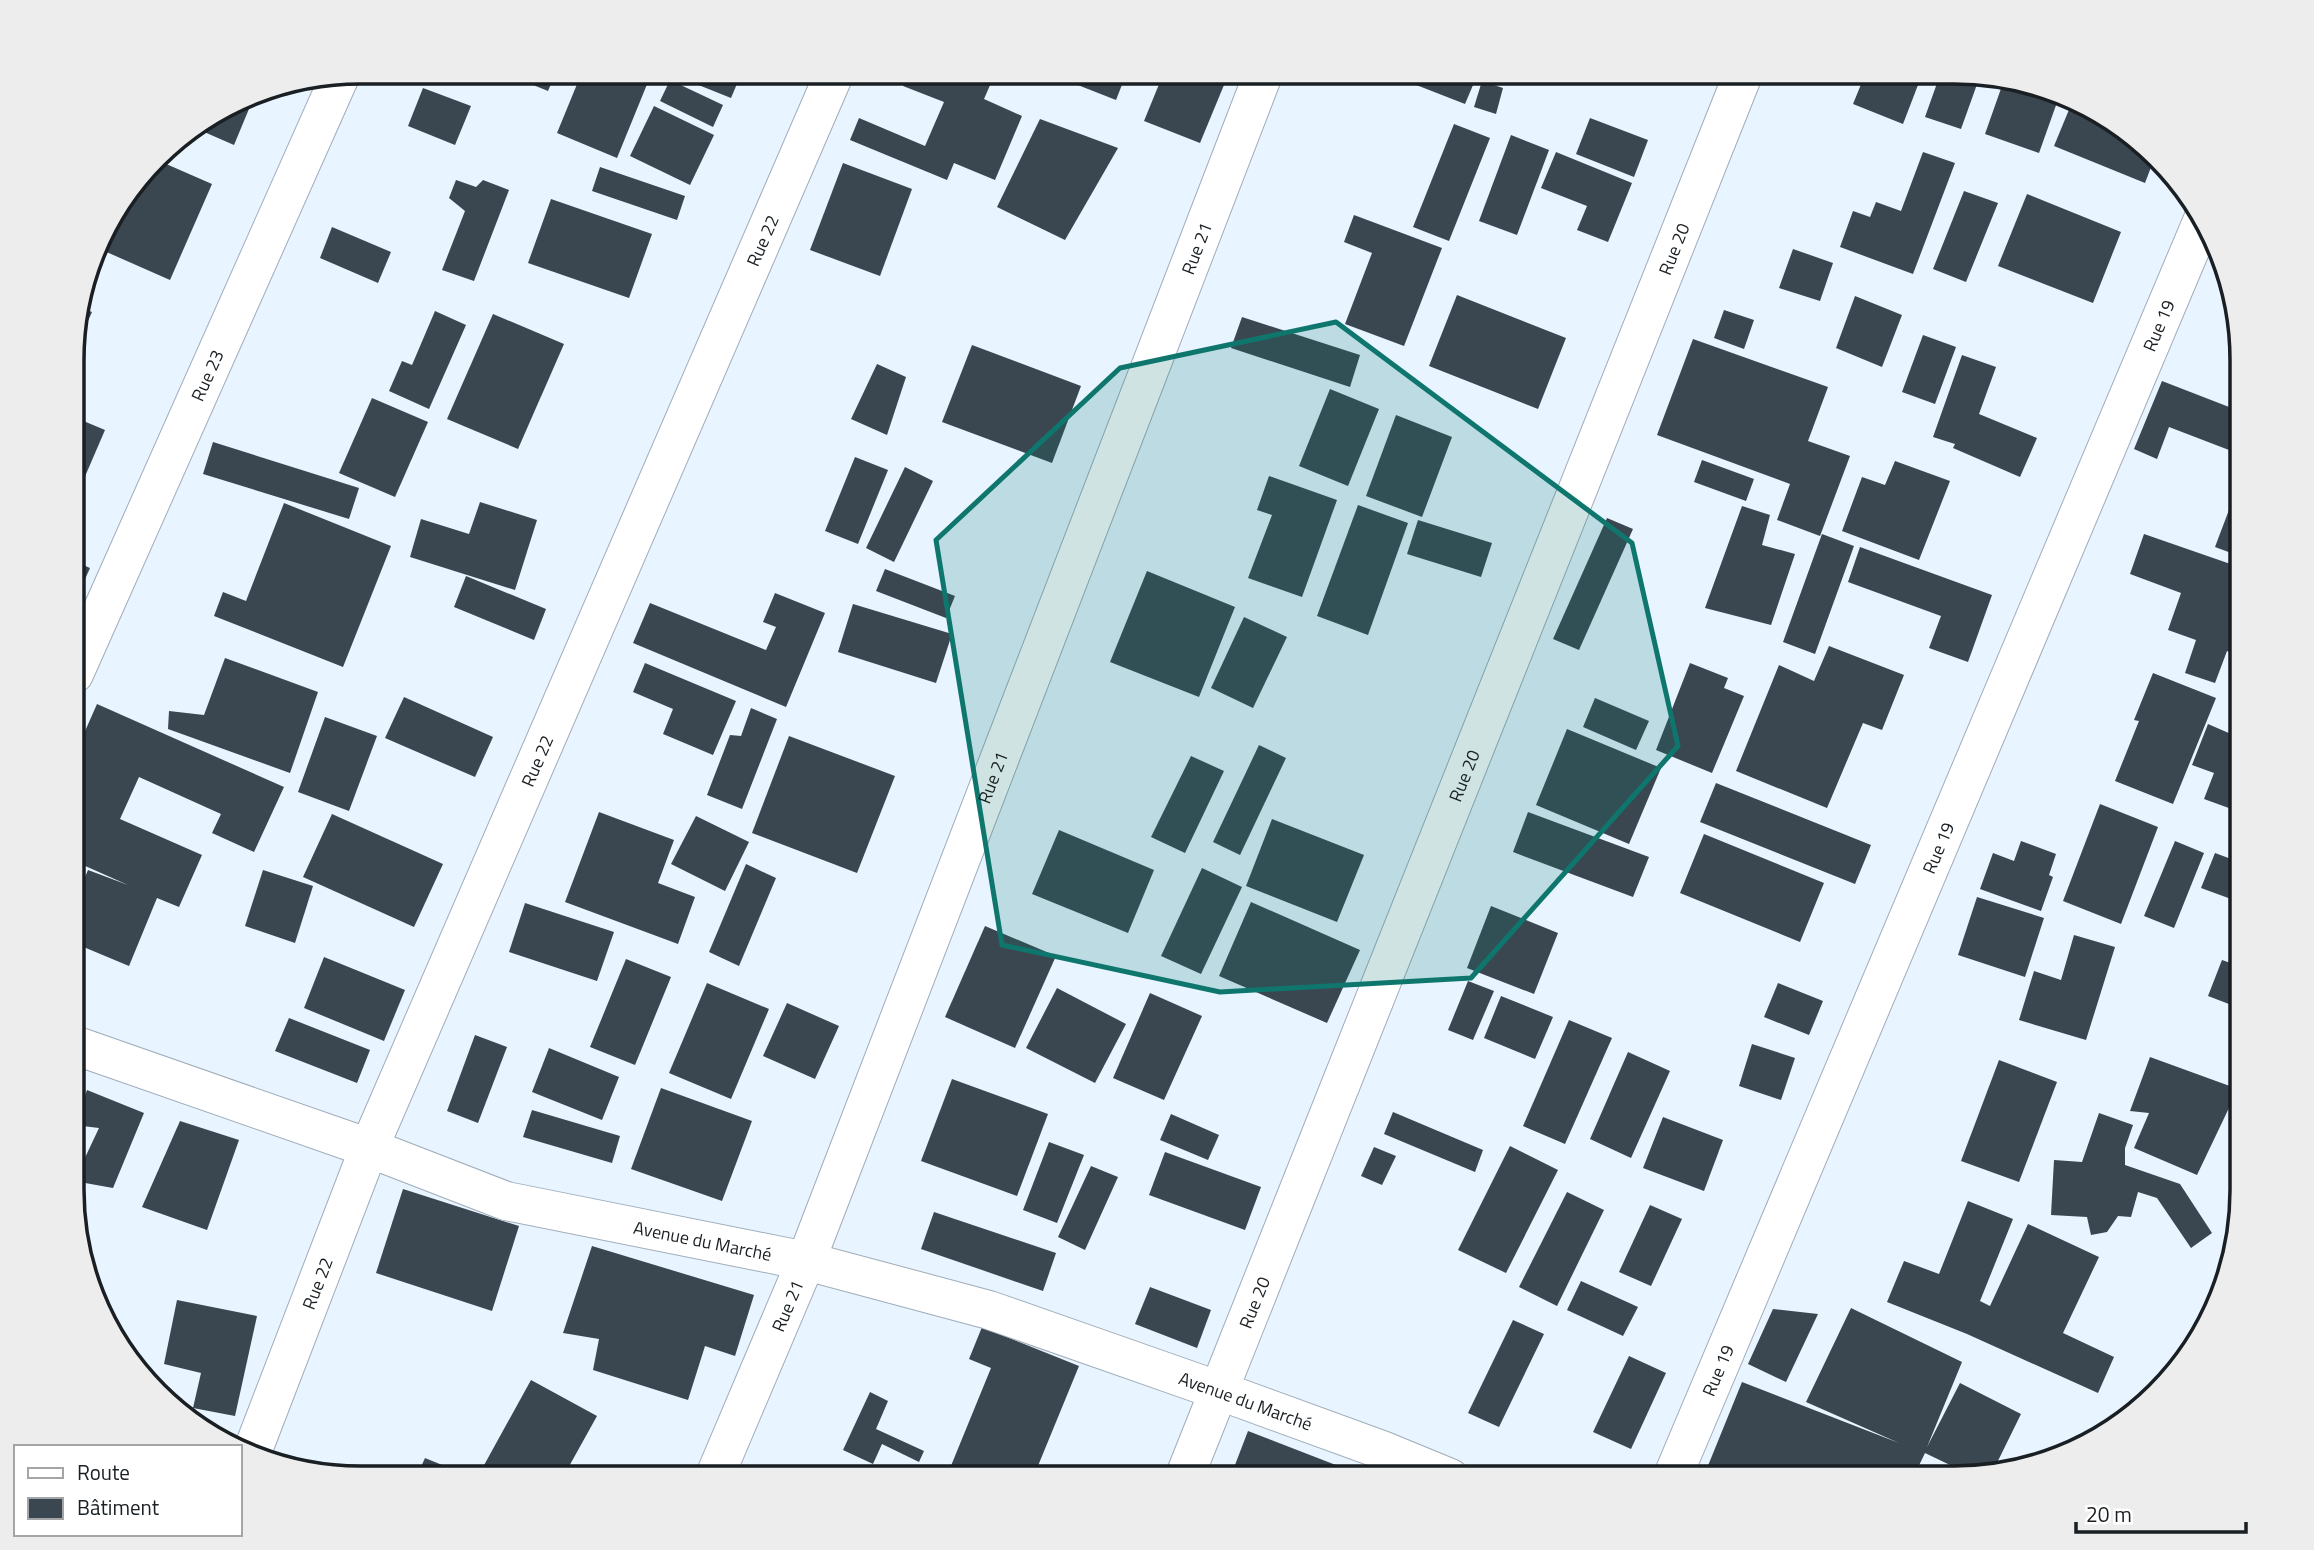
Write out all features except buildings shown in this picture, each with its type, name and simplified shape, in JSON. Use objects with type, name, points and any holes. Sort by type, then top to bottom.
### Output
[{"type":"street","name":"Rue 22","points":[[255,1445],[369,1148],[830,84]]},
{"type":"street","name":"Rue 21","points":[[719,1466],[806,1261],[1259,84]]},
{"type":"street","name":"Rue 20","points":[[1189,1466],[1739,84]]},
{"type":"street","name":"Rue 23","points":[[84,652],[336,85]]},
{"type":"street","name":"Rue 19","points":[[1677,1466],[2198,232]]},
{"type":"street","name":"Avenue du Marché","points":[[84,1048],[369,1148],[506,1201],[806,1261],[989,1310],[1220,1391],[1420,1466]]},
{"type":"highlighted area","points":[[1336,322],[1632,543],[1678,746],[1471,978],[1220,992],[1002,945],[936,540],[1120,368]]}]
